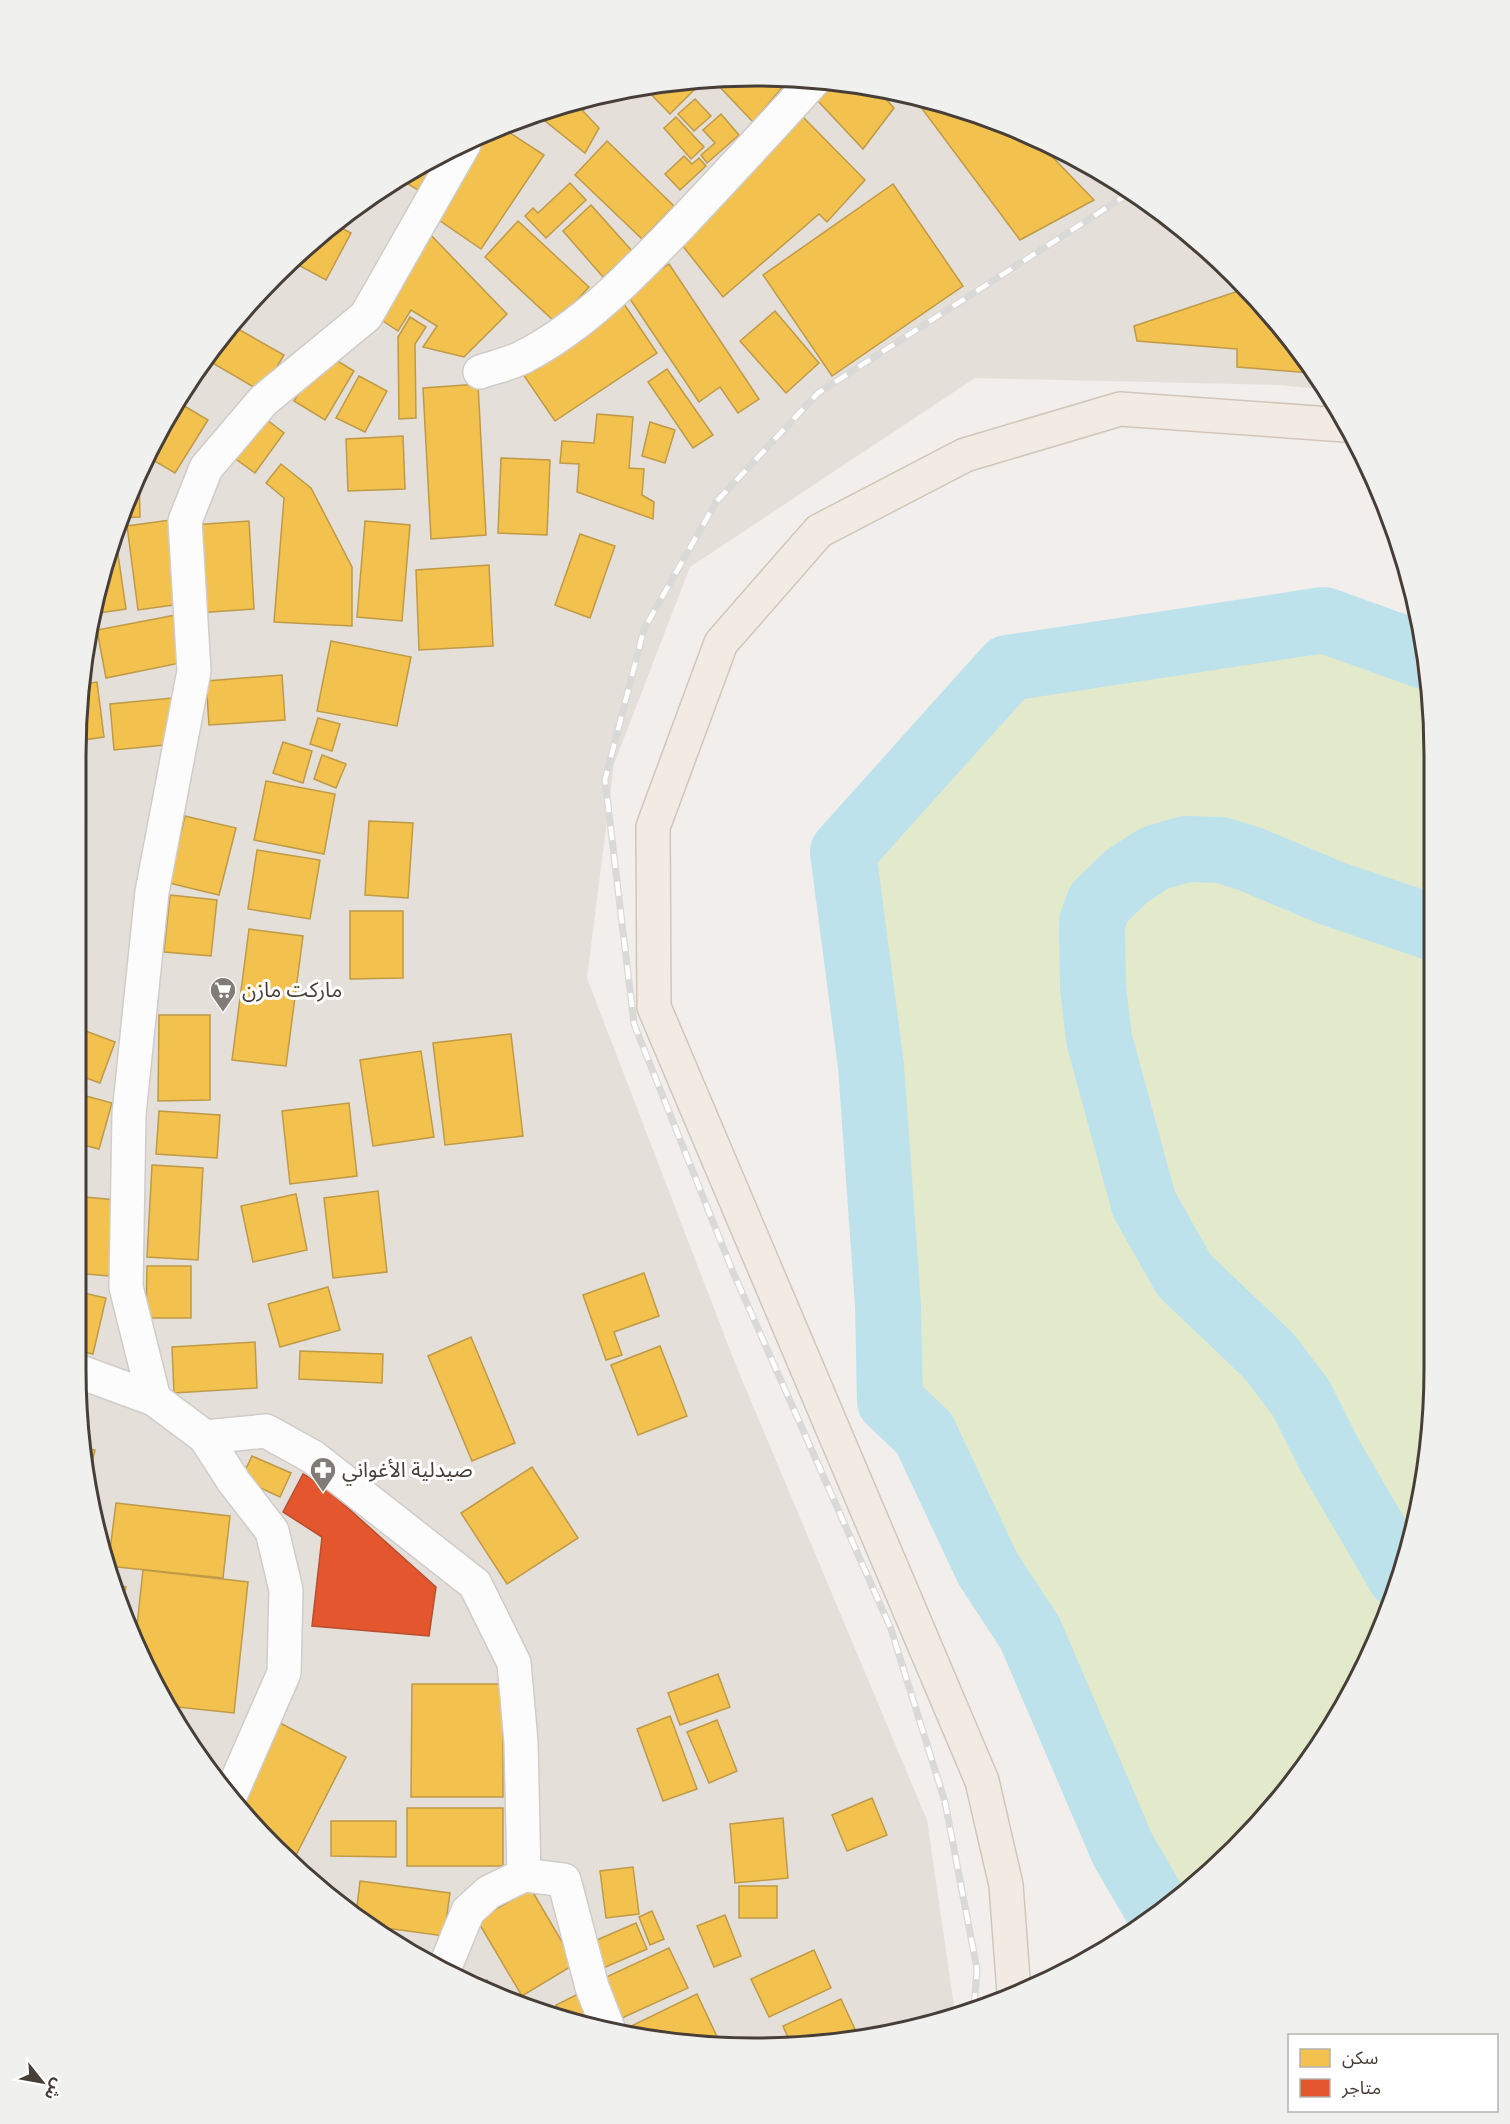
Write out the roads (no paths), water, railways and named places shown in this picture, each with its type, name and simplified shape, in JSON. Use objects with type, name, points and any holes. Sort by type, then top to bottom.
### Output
[{"type":"main road","points":[[1014,1987],[1006,1885],[982,1781],[654,1007],[653,827],[721,644],[819,531],[965,455],[1120,409],[1337,424]]},
{"type":"street","points":[[480,372],[523,357],[561,333],[597,305],[643,264],[739,163],[806,88]]},
{"type":"street","points":[[154,1399],[126,1287],[129,1114],[152,892],[194,671],[184,521],[206,468],[263,401],[366,316],[457,156]]},
{"type":"street","points":[[86,1374],[154,1399],[205,1437],[234,1482],[272,1531],[286,1590],[285,1673],[234,1788]]},
{"type":"street","points":[[205,1437],[266,1431],[313,1457],[475,1584],[514,1663],[521,1742],[524,1875]]},
{"type":"street","points":[[447,1963],[468,1911],[489,1892],[524,1875],[564,1880],[592,1988],[605,2022]]},
{"type":"waterway","points":[[1155,1906],[1123,1850],[1030,1633],[988,1569],[924,1433],[890,1401],[888,1305],[871,1066],[843,852],[1008,668],[1324,620],[1417,653]]},
{"type":"waterway","points":[[1394,1566],[1330,1456],[1301,1398],[1269,1356],[1184,1275],[1144,1204],[1099,1039],[1093,987],[1092,922],[1099,903],[1127,876],[1155,858],[1186,849],[1221,850],[1250,859],[1331,893],[1424,925]]},
{"type":"railway","points":[[974,2001],[977,1969],[945,1802],[891,1629],[733,1272],[634,1024],[605,780],[644,629],[716,502],[818,393],[1124,196]]},
{"type":"place","name":"ماركت مازن","points":[[223,1013]]},
{"type":"place","name":"صيدلية الأغواني","points":[[323,1493]]}]
